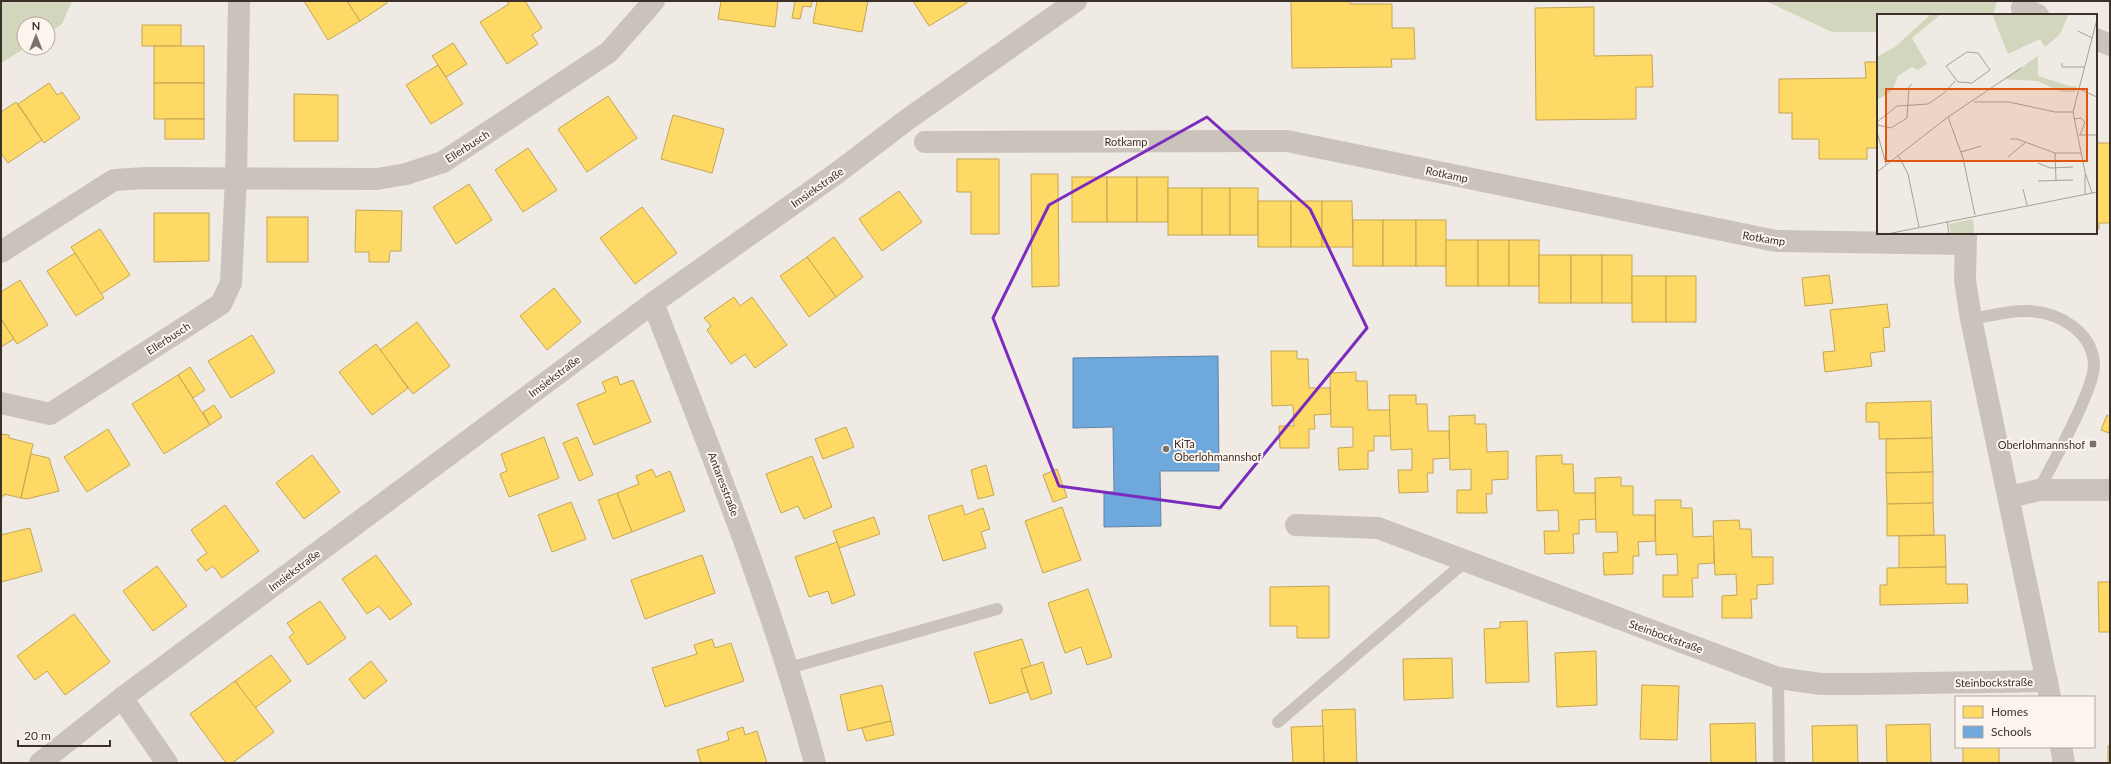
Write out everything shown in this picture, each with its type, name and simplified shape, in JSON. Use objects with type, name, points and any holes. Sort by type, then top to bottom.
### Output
[{"type":"street","name":"Ellerbusch","points":[[1,403],[50,414],[221,304],[231,283],[236,179],[239,1]]},
{"type":"street","name":"Ellerbusch","points":[[1,252],[114,180],[146,178],[377,179],[406,174],[443,162],[609,52],[654,1]]},
{"type":"street","name":"Imsiekstraße","points":[[40,763],[122,698],[653,303],[837,172],[908,119],[1076,1]]},
{"type":"street","points":[[2097,39],[2110,45]]},
{"type":"street","name":"Rotkamp","points":[[925,142],[1287,141],[1776,242],[1966,238]]},
{"type":"street","points":[[1966,238],[1965,280],[1971,319],[2048,689]]},
{"type":"street","name":"Antaresstraße","points":[[653,303],[731,503],[789,668],[815,763]]},
{"type":"street","points":[[2009,497],[2039,490],[2110,490]]},
{"type":"street","name":"Steinbockstraße","points":[[1296,525],[1378,528],[1778,678],[1821,684],[2048,689]]},
{"type":"street","points":[[122,698],[166,763]]},
{"type":"street","points":[[2061,748],[2064,763]]},
{"type":"lane","points":[[1971,319],[2015,312],[2028,311],[2044,313],[2070,324],[2087,341],[2091,350],[2094,366],[2086,394],[2039,490]]},
{"type":"lane","points":[[1278,722],[1466,561]]},
{"type":"lane","points":[[789,668],[997,609]]},
{"type":"lane","points":[[1778,678],[1780,763]]},
{"type":"highlighted area","points":[[1207,117],[1310,209],[1367,328],[1220,508],[1059,486],[993,318],[1049,205]]},
{"type":"green space","points":[[1,1],[72,1],[62,24],[56,28],[56,16],[16,16],[16,54],[1,63]]},
{"type":"green space","points":[[1766,1],[1997,1],[1993,14],[1877,14],[1877,32],[1832,32]]},
{"type":"building: Homes","points":[[304,1],[347,1],[360,21],[328,40]]},
{"type":"building: Homes","points":[[347,1],[386,1],[387,3],[360,21]]},
{"type":"building: Homes","points":[[507,1],[525,1],[542,28],[532,35],[538,44],[507,64],[480,22],[509,4]]},
{"type":"building: Homes","points":[[721,1],[778,1],[775,27],[718,19]]},
{"type":"building: Homes","points":[[795,1],[812,1],[811,7],[803,6],[800,19],[792,18]]},
{"type":"building: Homes","points":[[817,1],[868,1],[862,32],[813,23]]},
{"type":"building: Homes","points":[[913,1],[966,1],[967,3],[929,26]]},
{"type":"building: Homes","points":[[1291,1],[1350,1],[1350,4],[1392,4],[1392,28],[1414,28],[1415,59],[1391,59],[1392,67],[1292,68]]},
{"type":"building: Homes","points":[[1594,7],[1594,56],[1652,55],[1653,87],[1636,87],[1636,119],[1536,120],[1535,8]]},
{"type":"building: Homes","points":[[142,25],[181,25],[181,46],[142,46]]},
{"type":"building: Homes","points":[[453,43],[467,64],[446,77],[432,56]]},
{"type":"building: Homes","points":[[154,46],[204,46],[204,83],[154,83]]},
{"type":"building: Homes","points":[[1865,62],[1877,62],[1877,148],[1867,148],[1867,159],[1819,159],[1819,139],[1792,139],[1792,113],[1779,113],[1779,79],[1866,78]]},
{"type":"building: Homes","points":[[438,65],[463,104],[431,124],[406,85]]},
{"type":"building: Homes","points":[[49,83],[57,95],[62,92],[80,118],[44,143],[18,104]]},
{"type":"building: Homes","points":[[154,83],[204,83],[204,119],[154,119]]},
{"type":"building: Homes","points":[[294,94],[338,95],[338,141],[294,141]]},
{"type":"building: Homes","points":[[608,96],[637,138],[587,172],[558,129]]},
{"type":"building: Homes","points":[[16,102],[42,140],[8,163],[1,153],[1,112]]},
{"type":"building: Homes","points":[[673,115],[724,129],[712,173],[661,159]]},
{"type":"building: Homes","points":[[165,119],[204,119],[204,139],[165,139]]},
{"type":"building: Homes","points":[[2097,143],[2110,143],[2110,223],[2099,223],[2099,229],[2097,229]]},
{"type":"building: Homes","points":[[528,148],[557,190],[523,212],[495,170]]},
{"type":"building: Homes","points":[[957,159],[999,159],[999,234],[971,234],[971,192],[957,192]]},
{"type":"building: Homes","points":[[1031,174],[1058,174],[1059,286],[1032,287]]},
{"type":"building: Homes","points":[[1072,177],[1107,177],[1107,222],[1072,222]]},
{"type":"building: Homes","points":[[1107,177],[1137,177],[1137,222],[1107,222]]},
{"type":"building: Homes","points":[[1137,177],[1168,177],[1168,222],[1137,222]]},
{"type":"building: Homes","points":[[469,184],[492,220],[456,244],[433,207]]},
{"type":"building: Homes","points":[[1168,188],[1202,188],[1202,235],[1168,235]]},
{"type":"building: Homes","points":[[1202,188],[1230,188],[1230,235],[1202,235]]},
{"type":"building: Homes","points":[[1230,188],[1258,188],[1258,235],[1230,235]]},
{"type":"building: Homes","points":[[899,191],[922,222],[882,251],[859,219]]},
{"type":"building: Homes","points":[[1258,201],[1291,201],[1291,247],[1258,247]]},
{"type":"building: Homes","points":[[1291,201],[1322,201],[1322,247],[1291,247]]},
{"type":"building: Homes","points":[[1322,201],[1352,201],[1353,247],[1322,247]]},
{"type":"building: Homes","points":[[642,207],[677,253],[635,284],[600,238]]},
{"type":"building: Homes","points":[[356,210],[402,211],[401,251],[390,251],[389,262],[369,262],[369,252],[355,252]]},
{"type":"building: Homes","points":[[154,213],[209,213],[209,261],[154,262]]},
{"type":"building: Homes","points":[[267,217],[308,217],[308,262],[267,262]]},
{"type":"building: Homes","points":[[1353,220],[1383,220],[1383,266],[1353,266]]},
{"type":"building: Homes","points":[[1383,220],[1416,220],[1416,266],[1383,266]]},
{"type":"building: Homes","points":[[1416,220],[1446,220],[1446,266],[1416,266]]},
{"type":"building: Homes","points":[[100,229],[130,275],[101,294],[71,247]]},
{"type":"building: Homes","points":[[834,237],[863,277],[836,297],[807,257]]},
{"type":"building: Homes","points":[[1446,240],[1478,240],[1478,286],[1446,286]]},
{"type":"building: Homes","points":[[1478,240],[1509,240],[1509,286],[1478,286]]},
{"type":"building: Homes","points":[[1509,240],[1539,240],[1539,286],[1509,286]]},
{"type":"building: Homes","points":[[75,253],[104,298],[76,316],[47,271]]},
{"type":"building: Homes","points":[[1539,255],[1571,255],[1571,303],[1539,303]]},
{"type":"building: Homes","points":[[1571,255],[1602,255],[1602,303],[1571,303]]},
{"type":"building: Homes","points":[[1602,255],[1632,255],[1632,303],[1602,303]]},
{"type":"building: Homes","points":[[807,257],[836,297],[809,317],[780,276]]},
{"type":"building: Homes","points":[[1829,275],[1833,303],[1805,306],[1802,278]]},
{"type":"building: Homes","points":[[1632,276],[1666,276],[1666,322],[1632,322]]},
{"type":"building: Homes","points":[[1666,276],[1696,276],[1696,322],[1666,322]]},
{"type":"building: Homes","points":[[20,280],[48,325],[17,344],[1,319],[1,292]]},
{"type":"building: Homes","points":[[554,288],[581,322],[547,350],[520,316]]},
{"type":"building: Homes","points":[[734,297],[740,306],[752,297],[787,345],[755,368],[745,354],[731,364],[707,330],[711,326],[704,318]]},
{"type":"building: Homes","points":[[1887,304],[1890,327],[1883,328],[1885,351],[1870,353],[1872,366],[1825,372],[1823,352],[1835,351],[1830,310]]},
{"type":"building: Homes","points":[[1,319],[14,339],[1,347]]},
{"type":"building: Homes","points":[[417,322],[450,366],[413,394],[380,350]]},
{"type":"building: Homes","points":[[252,335],[275,372],[231,398],[208,361]]},
{"type":"building: Homes","points":[[376,344],[408,388],[372,415],[339,372]]},
{"type":"building: Homes","points":[[1271,351],[1297,351],[1297,359],[1308,359],[1309,388],[1330,388],[1331,414],[1314,415],[1315,429],[1309,429],[1309,448],[1280,448],[1279,426],[1294,426],[1293,405],[1272,406]]},
{"type":"building: Homes","points":[[190,367],[205,390],[193,398],[178,375]]},
{"type":"building: Homes","points":[[1356,372],[1356,381],[1367,381],[1368,410],[1390,410],[1391,436],[1374,436],[1374,451],[1368,451],[1368,469],[1339,470],[1338,448],[1353,447],[1353,427],[1331,427],[1330,373]]},
{"type":"building: Homes","points":[[178,375],[210,425],[164,454],[132,404]]},
{"type":"building: Homes","points":[[617,376],[620,385],[633,380],[651,422],[594,445],[577,404],[606,392],[602,382]]},
{"type":"building: Homes","points":[[1389,395],[1416,395],[1416,404],[1427,404],[1428,431],[1449,431],[1450,458],[1433,459],[1433,473],[1427,473],[1428,492],[1399,493],[1398,470],[1412,470],[1412,449],[1391,450]]},
{"type":"building: Homes","points":[[1931,401],[1932,438],[1879,439],[1879,422],[1866,422],[1866,403]]},
{"type":"building: Homes","points":[[214,405],[222,417],[210,425],[203,412]]},
{"type":"building: Homes","points":[[1475,415],[1475,424],[1486,424],[1487,452],[1508,451],[1508,479],[1492,480],[1492,494],[1486,494],[1487,513],[1457,513],[1457,490],[1471,490],[1471,469],[1450,470],[1449,416]]},
{"type":"building: Homes","points":[[2107,415],[2110,417],[2109,433],[2101,430]]},
{"type":"building: Homes","points":[[846,427],[854,447],[823,459],[815,439]]},
{"type":"building: Homes","points":[[108,429],[130,465],[87,492],[64,457]]},
{"type":"building: Homes","points":[[1,434],[9,435],[9,438],[33,444],[21,498],[4,494],[4,496],[1,496]]},
{"type":"building: Homes","points":[[544,437],[559,478],[509,497],[500,474],[507,471],[501,454]]},
{"type":"building: Homes","points":[[577,437],[593,475],[579,481],[563,443]]},
{"type":"building: Homes","points":[[1932,438],[1933,472],[1886,473],[1886,439]]},
{"type":"building: Homes","points":[[31,454],[49,458],[59,491],[27,499],[21,498]]},
{"type":"building: Homes","points":[[312,455],[340,492],[304,519],[276,483]]},
{"type":"building: Homes","points":[[1562,455],[1562,464],[1573,464],[1574,493],[1595,493],[1596,519],[1579,520],[1579,534],[1573,534],[1574,553],[1545,554],[1544,531],[1559,531],[1558,510],[1537,511],[1536,456]]},
{"type":"building: Homes","points":[[812,456],[832,507],[804,519],[798,506],[781,513],[766,474]]},
{"type":"building: Homes","points":[[986,465],[994,495],[978,499],[971,470]]},
{"type":"building: Homes","points":[[652,469],[656,477],[670,471],[685,511],[632,532],[617,493],[639,484],[636,476]]},
{"type":"building: Homes","points":[[1057,469],[1067,497],[1053,502],[1043,475]]},
{"type":"building: Homes","points":[[1933,472],[1933,503],[1887,504],[1886,473]]},
{"type":"building: Homes","points":[[1621,477],[1621,486],[1633,486],[1633,515],[1655,515],[1655,541],[1638,542],[1639,556],[1633,556],[1633,574],[1604,575],[1603,553],[1618,552],[1617,532],[1596,532],[1595,478]]},
{"type":"building: Homes","points":[[617,493],[632,532],[613,539],[598,500]]},
{"type":"building: Homes","points":[[1655,500],[1681,500],[1681,508],[1692,508],[1693,537],[1714,536],[1714,563],[1698,564],[1698,578],[1692,578],[1693,597],[1663,597],[1663,575],[1678,575],[1677,554],[1656,555]]},
{"type":"building: Homes","points":[[571,502],[586,539],[552,552],[538,515]]},
{"type":"building: Homes","points":[[1933,503],[1934,535],[1887,536],[1887,504]]},
{"type":"building: Homes","points":[[225,505],[259,551],[222,578],[213,566],[206,571],[197,560],[207,553],[191,530]]},
{"type":"building: Homes","points":[[962,505],[965,515],[983,508],[990,529],[981,532],[986,548],[943,561],[928,516]]},
{"type":"building: Homes","points":[[1062,507],[1081,560],[1043,573],[1025,521]]},
{"type":"building: Homes","points":[[874,517],[880,534],[839,548],[833,531]]},
{"type":"building: Homes","points":[[1739,520],[1740,529],[1751,529],[1752,557],[1773,557],[1773,584],[1757,585],[1757,599],[1751,599],[1752,618],[1722,618],[1722,596],[1737,595],[1736,574],[1715,575],[1713,521]]},
{"type":"building: Homes","points":[[30,528],[42,571],[1,582],[1,535]]},
{"type":"building: Homes","points":[[1945,535],[1946,567],[1899,568],[1899,536]]},
{"type":"building: Homes","points":[[837,542],[855,595],[832,604],[828,591],[809,597],[795,557]]},
{"type":"building: Homes","points":[[376,555],[412,604],[390,620],[379,606],[367,614],[342,579]]},
{"type":"building: Homes","points":[[702,555],[715,593],[645,619],[631,580]]},
{"type":"building: Homes","points":[[157,566],[187,606],[153,631],[123,591]]},
{"type":"building: Homes","points":[[1946,567],[1946,584],[1967,584],[1968,603],[1880,605],[1880,585],[1887,585],[1887,568]]},
{"type":"building: Homes","points":[[2098,582],[2110,582],[2110,632],[2099,632]]},
{"type":"building: Homes","points":[[1329,586],[1329,638],[1297,638],[1297,626],[1270,626],[1270,587]]},
{"type":"building: Homes","points":[[1088,589],[1112,657],[1087,665],[1081,647],[1065,653],[1048,603]]},
{"type":"building: Homes","points":[[320,601],[346,638],[308,665],[289,637],[294,633],[287,623]]},
{"type":"building: Homes","points":[[74,614],[110,662],[65,695],[47,671],[35,680],[17,656]]},
{"type":"building: Homes","points":[[1527,621],[1529,682],[1486,683],[1484,629],[1500,628],[1500,622]]},
{"type":"building: Homes","points":[[712,639],[715,648],[731,643],[744,681],[665,707],[652,668],[697,654],[694,645]]},
{"type":"building: Homes","points":[[1022,639],[1031,666],[1021,669],[1028,692],[990,704],[974,653]]},
{"type":"building: Homes","points":[[1596,651],[1597,705],[1557,707],[1555,653]]},
{"type":"building: Homes","points":[[271,655],[291,681],[255,708],[235,681]]},
{"type":"building: Homes","points":[[1452,658],[1453,698],[1404,700],[1403,659]]},
{"type":"building: Homes","points":[[371,661],[387,681],[364,699],[349,679]]},
{"type":"building: Homes","points":[[1043,662],[1052,693],[1031,700],[1021,669]]},
{"type":"building: Homes","points":[[235,681],[274,732],[232,763],[226,763],[190,714]]},
{"type":"building: Homes","points":[[882,685],[891,721],[848,731],[840,695]]},
{"type":"building: Homes","points":[[1642,685],[1679,686],[1677,740],[1640,739]]},
{"type":"building: Homes","points":[[1355,709],[1357,763],[1324,763],[1322,710]]},
{"type":"building: Homes","points":[[891,721],[894,735],[866,741],[862,728]]},
{"type":"building: Homes","points":[[1755,723],[1756,763],[1711,763],[1710,724]]},
{"type":"building: Homes","points":[[1930,724],[1931,763],[1887,763],[1886,725]]},
{"type":"building: Homes","points":[[1857,725],[1858,763],[1813,763],[1812,726]]},
{"type":"building: Homes","points":[[1323,726],[1324,763],[1293,763],[1291,727]]},
{"type":"building: Homes","points":[[743,727],[745,735],[757,731],[767,763],[701,763],[697,750],[729,740],[727,732]]},
{"type":"building: Homes","points":[[2108,746],[2110,746],[2110,763],[2108,763]]},
{"type":"building: Homes","points":[[1963,748],[1999,748],[1999,763],[1963,763]]},
{"type":"building: Schools","name":"KiTa Oberlohmannshof","points":[[1218,356],[1219,471],[1160,471],[1161,526],[1104,527],[1104,492],[1114,492],[1113,427],[1073,428],[1073,358]]},
{"type":"place","name":"Oberlohmannshof","points":[[2093,444]]},
{"type":"place","name":"KiTa Oberlohmannshof","points":[[1166,449]]}]
